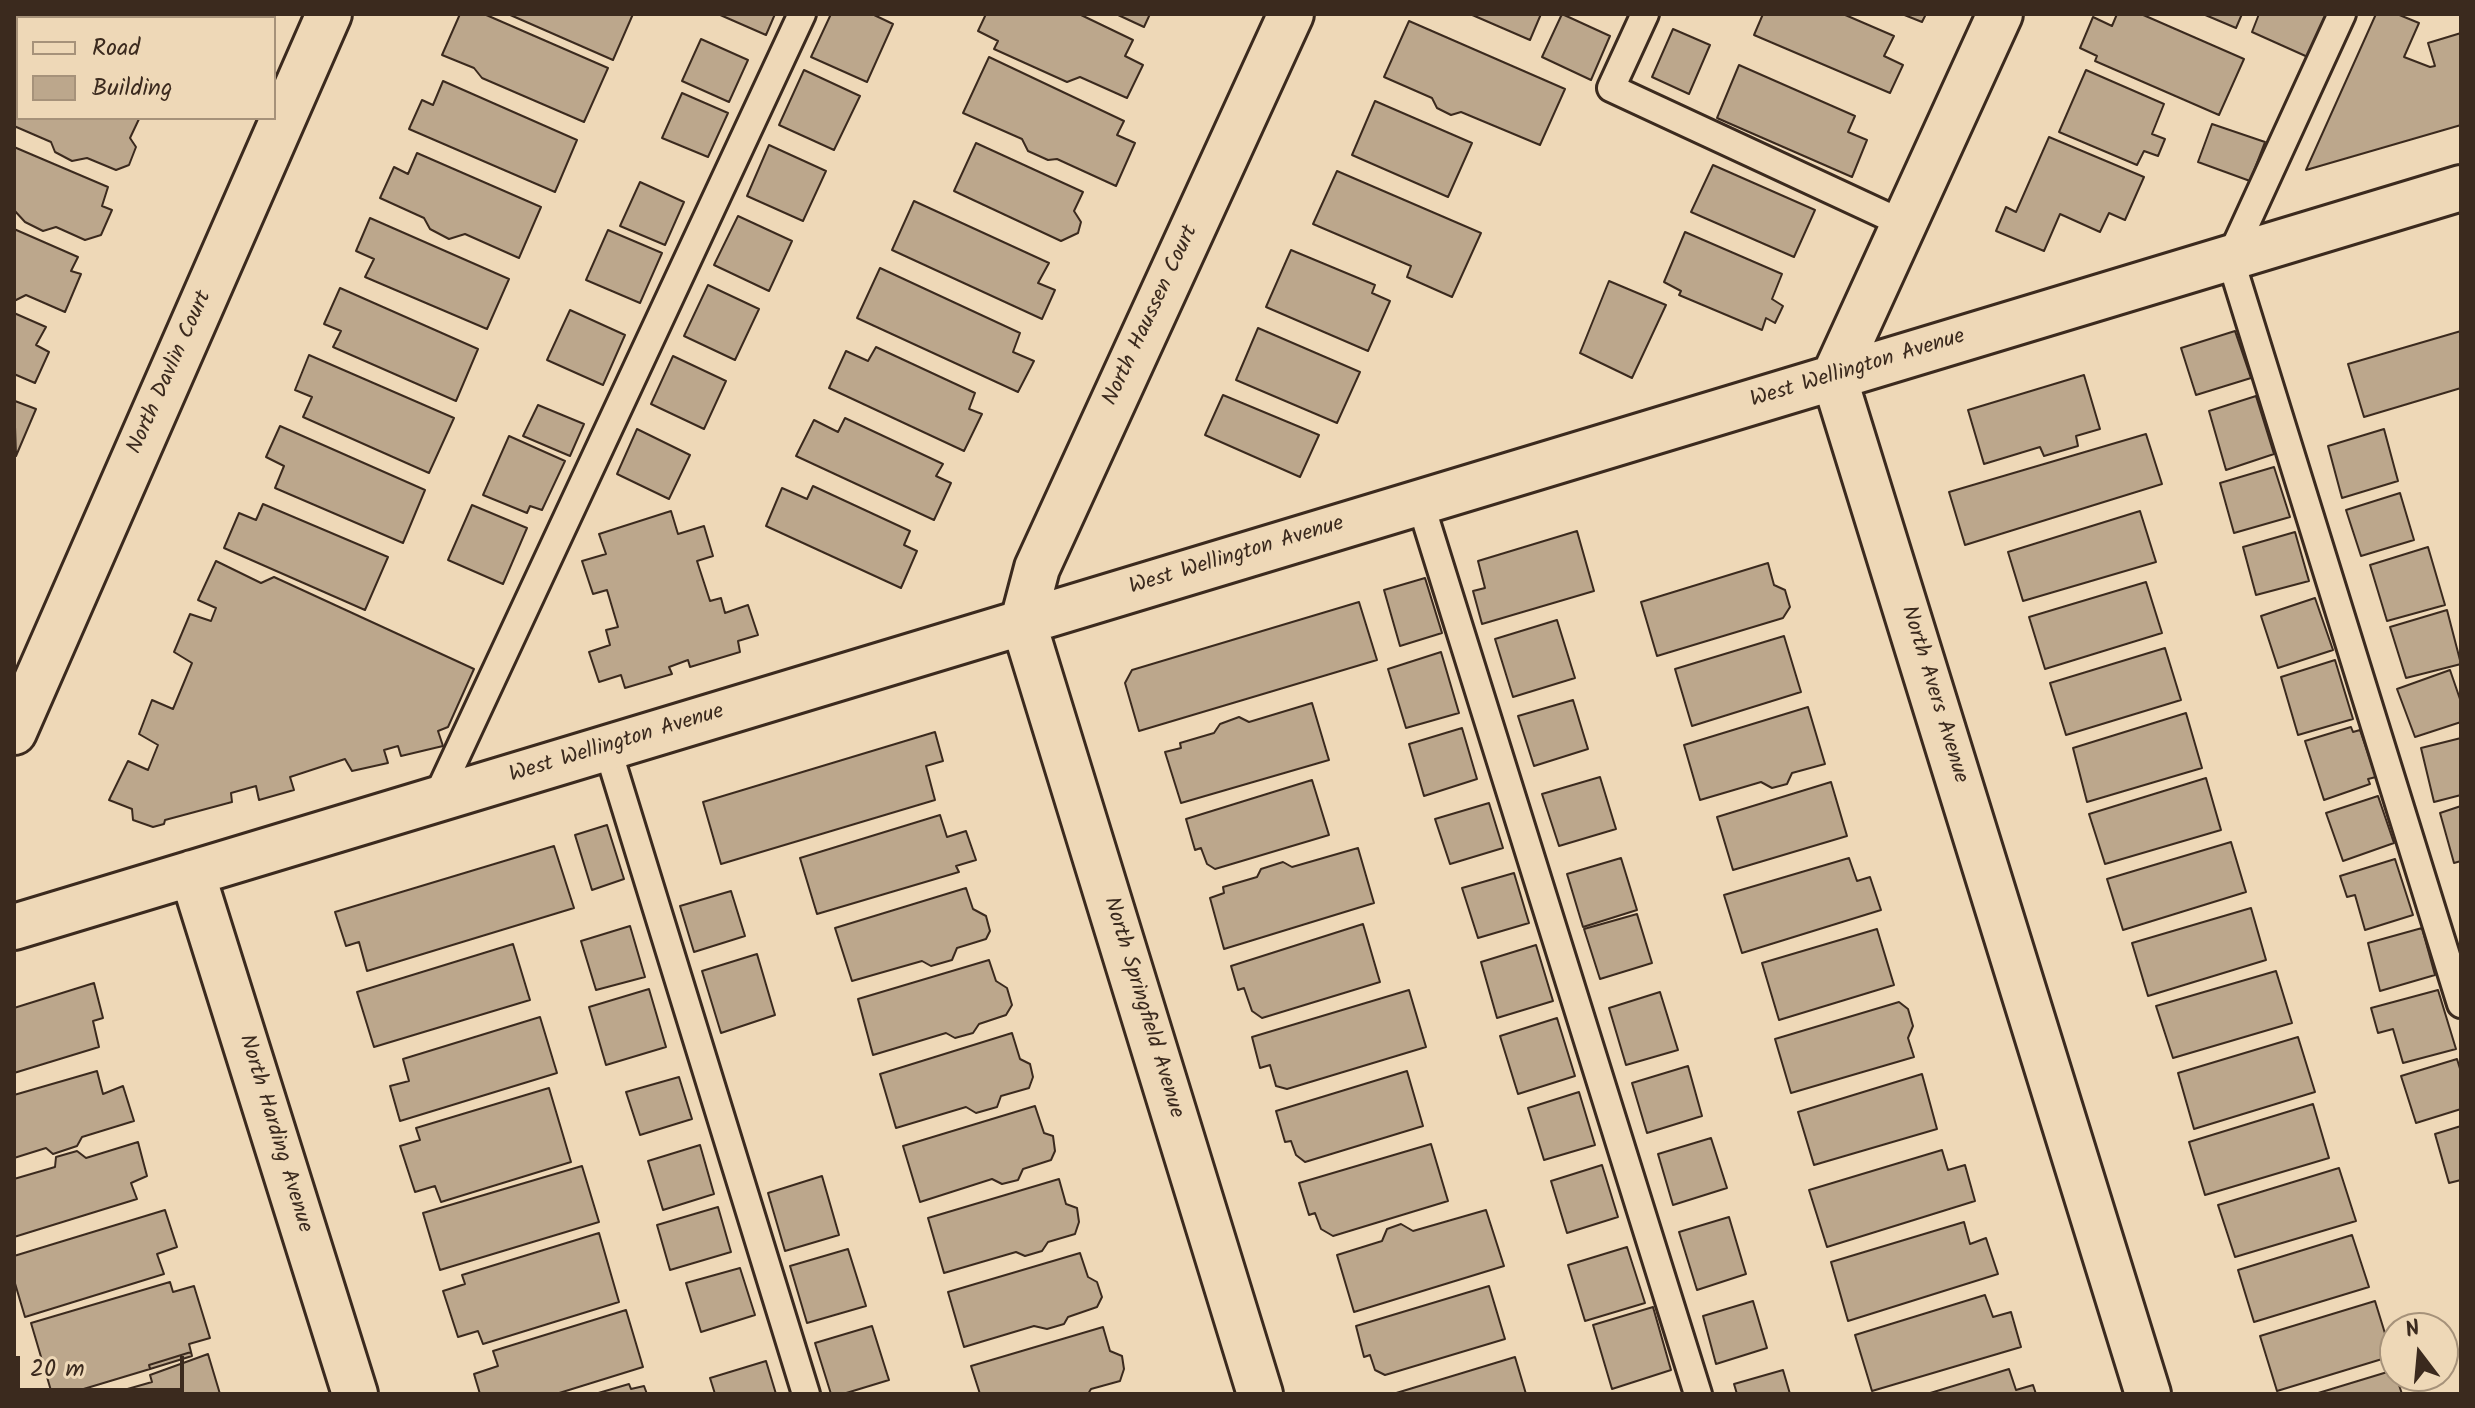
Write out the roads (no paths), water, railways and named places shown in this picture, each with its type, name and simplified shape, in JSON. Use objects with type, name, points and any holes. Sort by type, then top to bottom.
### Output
[{"type":"street","name":"North Davlin Court","points":[[14,732],[329,14]]},
{"type":"street","name":"North Haussen Court","points":[[1023,621],[1037,568],[1291,14]]},
{"type":"street","points":[[1834,377],[2000,14]]},
{"type":"street","name":"West Wellington Avenue","points":[[14,927],[2461,188]]},
{"type":"street","name":"North Avers Avenue","points":[[1834,377],[2148,1394]]},
{"type":"street","name":"North Springfield Avenue","points":[[1023,621],[1260,1394]]},
{"type":"street","name":"North Harding Avenue","points":[[192,873],[355,1394]]},
{"type":"lane","points":[[436,799],[802,14]]},
{"type":"lane","points":[[1645,14],[1611,88],[1904,224]]},
{"type":"lane","points":[[2342,14],[2230,258],[2461,1004]]},
{"type":"lane","points":[[1420,502],[1698,1394]]},
{"type":"lane","points":[[607,747],[806,1394]]}]
